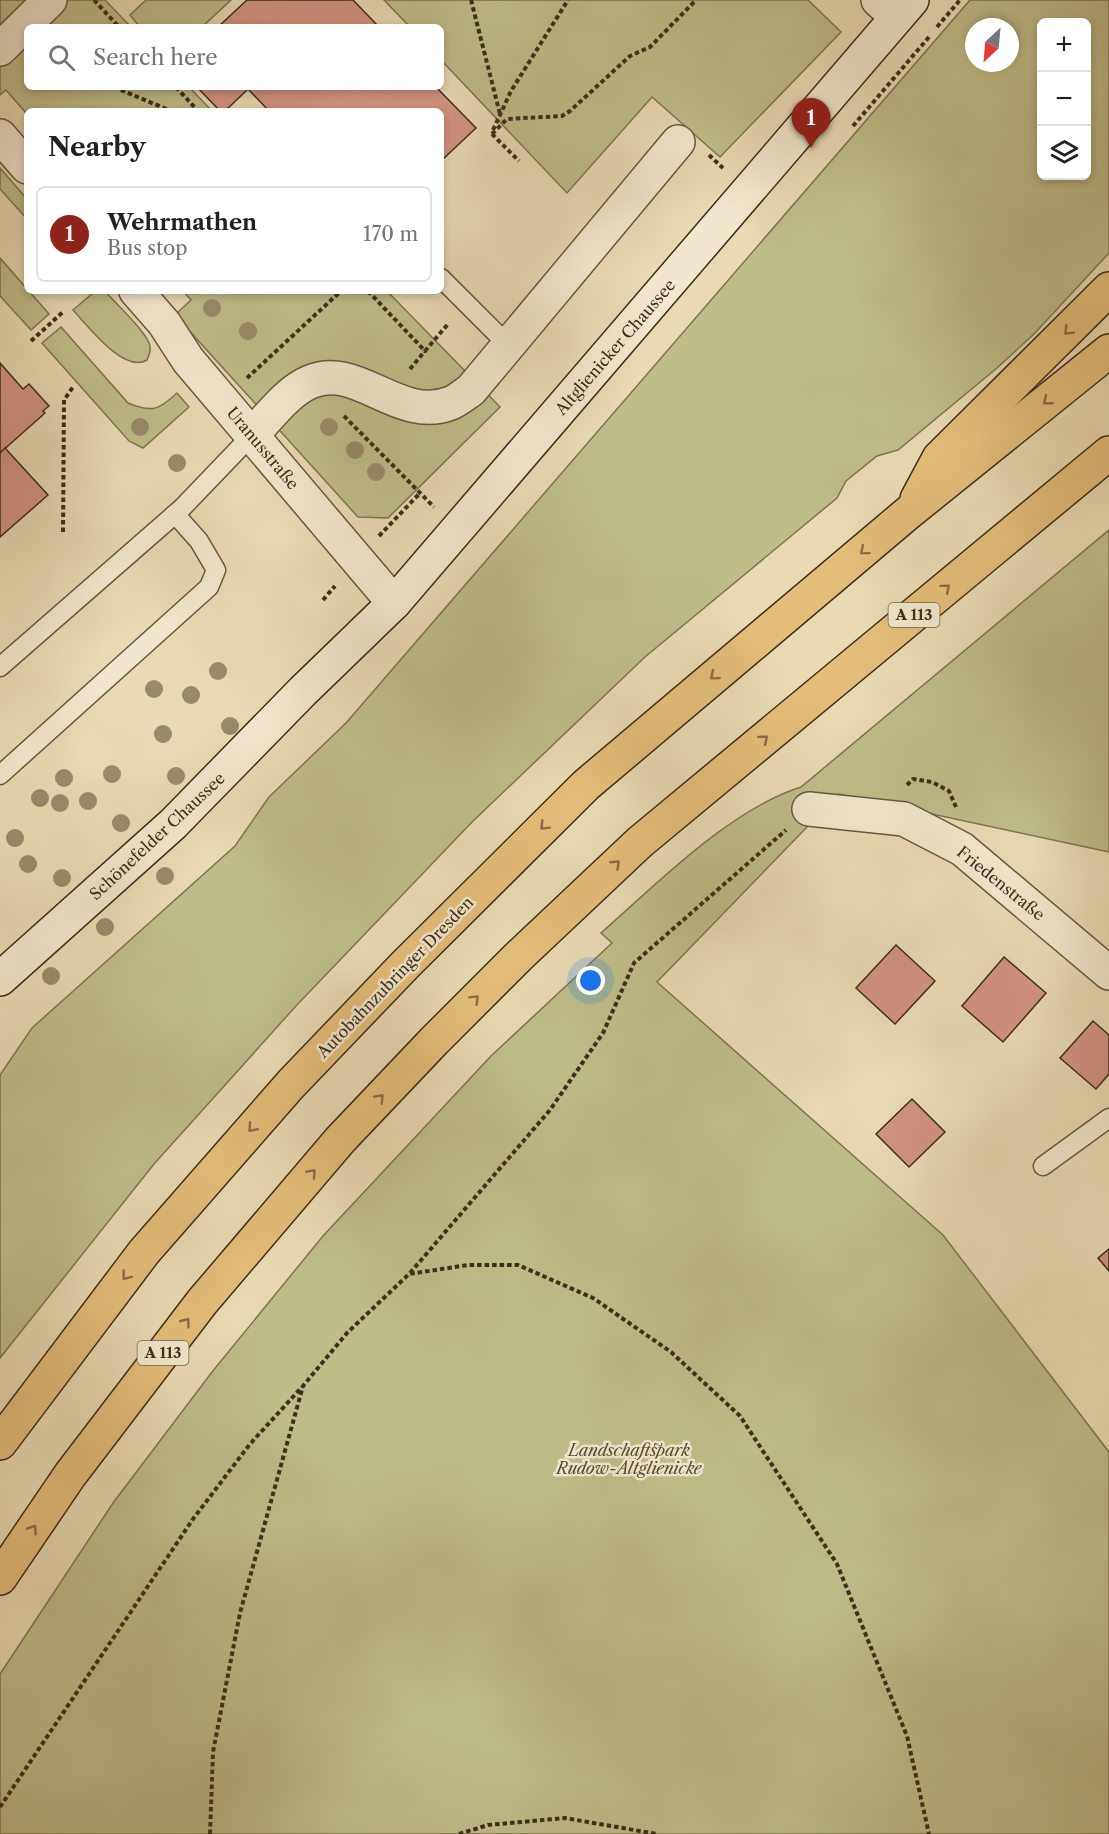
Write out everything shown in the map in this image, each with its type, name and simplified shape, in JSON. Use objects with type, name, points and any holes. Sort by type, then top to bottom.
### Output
[{"type":"highway","points":[[909,513],[939,459],[1109,290]]},
{"type":"highway","name":"Autobahnzubringer Dresden","points":[[0,1443],[144,1252],[291,1084],[585,784],[909,513],[1109,351]]},
{"type":"highway","name":"A 113","points":[[0,1578],[70,1475],[202,1302],[340,1140],[442,1032],[640,842],[1109,453]]},
{"type":"street","points":[[26,24],[50,0]]},
{"type":"street","name":"Altglienicker Chaussee","points":[[309,687],[394,603],[458,530],[896,6]]},
{"type":"street","points":[[0,49],[24,25]]},
{"type":"street","points":[[0,136],[24,164]]},
{"type":"street","points":[[252,435],[299,387],[326,376],[342,378],[411,406],[432,407],[452,403],[471,390],[678,142]]},
{"type":"street","name":"Uranusstraße","points":[[139,294],[164,323],[188,360],[394,603]]},
{"type":"street","name":"Schönefelder Chaussee","points":[[0,979],[173,824],[309,687]]},
{"type":"street","name":"Friedenstraße","points":[[809,809],[904,819],[962,849],[1109,973]]},
{"type":"lane","points":[[444,281],[508,345]]},
{"type":"lane","points":[[0,667],[175,514],[252,435]]},
{"type":"lane","points":[[0,775],[209,587],[216,570],[199,541],[175,514]]},
{"type":"lane","points":[[1043,1166],[1109,1118]]},
{"type":"path","points":[[94,0],[116,24]]},
{"type":"path","points":[[471,0],[500,115]]},
{"type":"path","points":[[492,134],[511,91],[568,0]]},
{"type":"path","points":[[492,134],[507,119],[562,116],[570,111],[630,56],[650,46],[696,0]]},
{"type":"path","points":[[853,126],[960,0]]},
{"type":"path","points":[[121,90],[164,108]]},
{"type":"path","points":[[179,90],[195,108]]},
{"type":"path","points":[[492,134],[519,161]]},
{"type":"path","points":[[217,393],[252,376],[338,294]]},
{"type":"path","points":[[371,294],[424,351],[465,304]]},
{"type":"path","points":[[31,341],[63,312]]},
{"type":"path","points":[[310,381],[458,530]]},
{"type":"path","points":[[63,532],[64,400],[73,387]]},
{"type":"path","points":[[0,1808],[193,1519],[250,1444],[347,1333],[409,1274],[550,1110],[603,1033],[634,963],[809,809]]},
{"type":"path","points":[[409,1274],[468,1265],[518,1265],[594,1298],[671,1352],[740,1416],[837,1564],[907,1736],[929,1834]]},
{"type":"path","points":[[210,1834],[213,1752],[240,1612],[303,1386]]},
{"type":"path","points":[[459,1834],[488,1825],[565,1818],[657,1834]]},
{"type":"green space","points":[[0,0],[105,0],[128,24],[24,24],[24,90],[192,90],[209,108],[24,108],[24,111],[6,90],[0,95]]},
{"type":"green space","points":[[146,0],[231,0],[205,24],[138,24],[130,15]]},
{"type":"green space","points":[[384,0],[808,0],[841,32],[720,157],[652,97],[567,193],[444,63],[444,24],[407,24]]},
{"type":"green space","points":[[970,0],[1109,0],[1109,253],[1035,333],[997,368],[898,450],[877,456],[846,481],[837,498],[645,657],[472,822],[296,1006],[154,1164],[0,1358],[0,1075],[32,1028],[235,846],[269,797],[346,723]]},
{"type":"green space","points":[[0,168],[24,196],[24,216],[0,189]]},
{"type":"green space","points":[[0,258],[24,285],[24,294],[32,294],[49,314],[31,330],[0,296]]},
{"type":"green space","points":[[92,294],[108,294],[148,340],[150,352],[147,360],[138,362],[128,360],[117,354],[73,310]]},
{"type":"green space","points":[[186,294],[390,294],[500,407],[388,518],[358,517],[175,315],[191,300]]},
{"type":"green space","points":[[61,327],[128,403],[143,408],[155,408],[177,393],[189,407],[143,448],[129,441],[42,343]]},
{"type":"green space","name":"Landschaftspark Rudow-Altglienicke","points":[[1109,530],[1109,852],[839,794],[657,982],[943,1235],[1109,1452],[1109,1834],[0,1834],[0,1674],[113,1503],[212,1372],[323,1236],[491,1056],[612,943],[601,933],[646,892],[695,850],[747,812],[801,787]]},
{"type":"building","points":[[247,0],[353,0],[376,24],[221,24]]},
{"type":"building","points":[[200,90],[247,90],[228,108],[217,108]]},
{"type":"building","points":[[249,90],[439,90],[476,128],[444,158],[444,108],[266,108]]},
{"type":"building","points":[[0,363],[23,389],[29,384],[49,406],[43,411],[45,413],[0,453]]},
{"type":"building","points":[[5,448],[48,495],[0,537],[0,453]]},
{"type":"building","points":[[896,945],[935,981],[895,1024],[856,988]]},
{"type":"building","points":[[1004,957],[1046,993],[1003,1042],[962,1006]]},
{"type":"building","points":[[1093,1021],[1109,1035],[1109,1074],[1096,1089],[1060,1058]]},
{"type":"building","points":[[912,1099],[945,1132],[909,1167],[876,1134]]},
{"type":"building","points":[[1109,1249],[1109,1271],[1098,1258]]},
{"type":"place","name":"Wehrmathen","points":[[811,148]]}]
